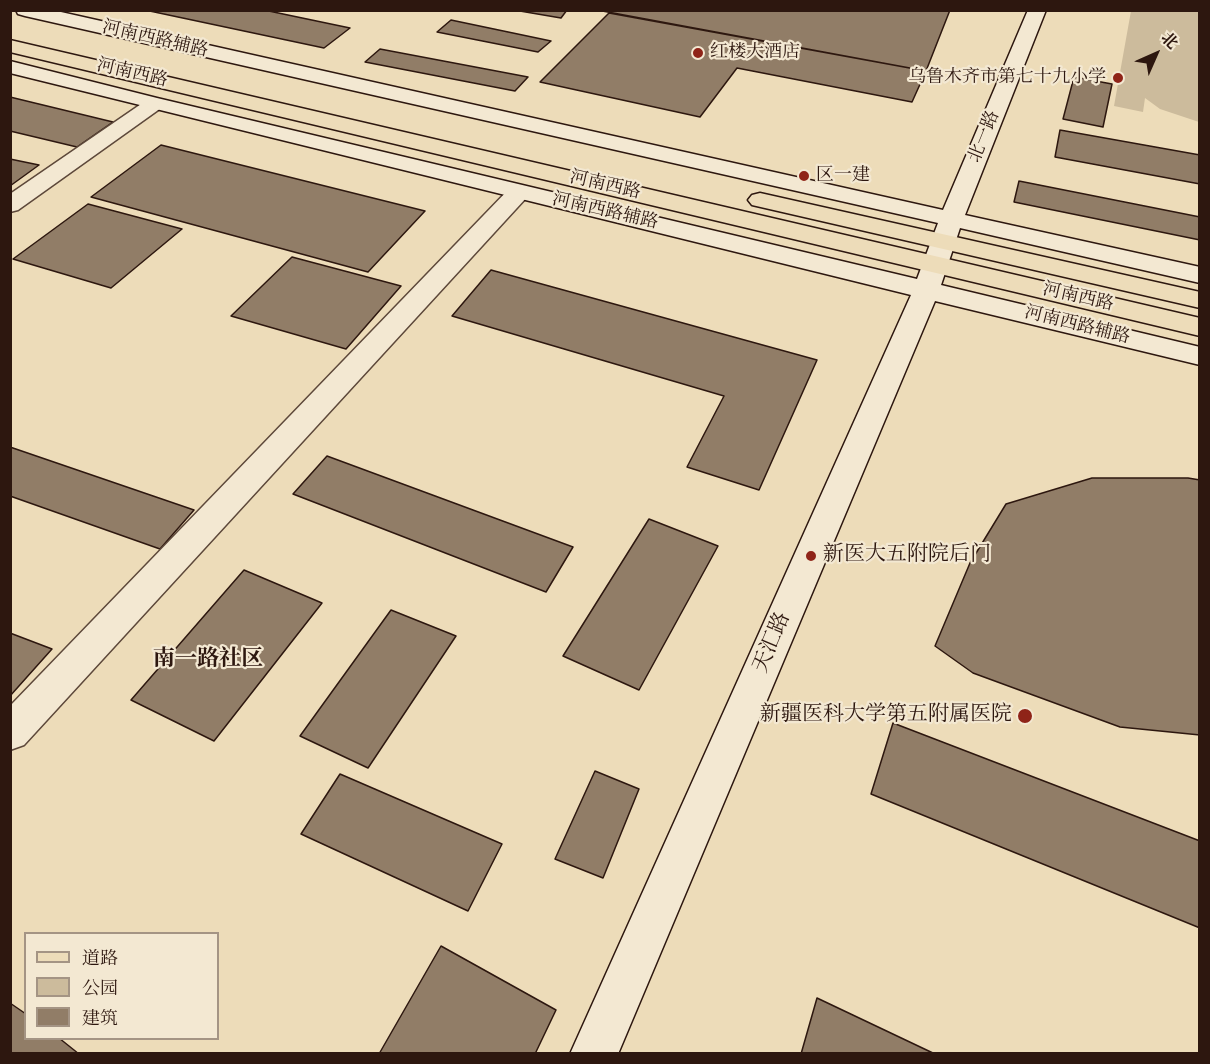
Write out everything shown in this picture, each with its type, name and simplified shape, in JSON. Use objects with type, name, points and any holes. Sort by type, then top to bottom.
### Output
[{"type":"main road","name":"河南西路","points":[[10,26],[584,159]]},
{"type":"main road","name":"河南西路","points":[[10,46],[940,254],[1200,300]]},
{"type":"main road","name":"河南西路","points":[[735,194],[1200,327]]},
{"type":"street","name":"河南西路辅路","points":[[25,10],[940,254],[1200,356]]},
{"type":"street","name":"北一路","points":[[940,254],[1037,10]]},
{"type":"street","name":"河南西路辅路","points":[[10,67],[519,192],[940,254],[1200,275]]},
{"type":"street","points":[[10,205],[154,104]]},
{"type":"street","points":[[10,733],[519,192]]},
{"type":"street","name":"天汇路","points":[[594,1053],[940,254]]},
{"type":"green space","points":[[1131,11],[1199,11],[1199,122],[1160,109],[1145,98],[1143,112],[1114,106]]},
{"type":"building","points":[[145,10],[264,10],[350,28],[324,48]]},
{"type":"building","points":[[514,10],[567,10],[561,18]]},
{"type":"building","name":"红楼大酒店","points":[[597,10],[923,11],[950,10],[926,71]]},
{"type":"building","name":"红楼大酒店","points":[[609,13],[926,71],[912,102],[737,68],[700,117],[540,82]]},
{"type":"building","points":[[451,20],[551,41],[538,52],[437,32]]},
{"type":"building","points":[[380,49],[528,77],[515,91],[365,62]]},
{"type":"building","points":[[1074,77],[1112,84],[1103,127],[1063,119]]},
{"type":"building","points":[[10,97],[113,122],[77,147],[10,131]]},
{"type":"building","points":[[1060,130],[1200,155],[1200,184],[1055,157]]},
{"type":"building","points":[[161,145],[425,211],[368,272],[91,197]]},
{"type":"building","points":[[10,159],[39,165],[10,186]]},
{"type":"building","points":[[1019,181],[1200,217],[1200,240],[1014,202]]},
{"type":"building","points":[[88,204],[182,229],[111,288],[13,259]]},
{"type":"building","points":[[292,257],[401,286],[346,349],[231,316]]},
{"type":"building","points":[[491,270],[817,360],[759,490],[687,467],[724,396],[452,316]]},
{"type":"building","points":[[10,447],[194,510],[160,549],[10,496]]},
{"type":"building","points":[[327,456],[573,547],[546,592],[293,494]]},
{"type":"building","points":[[1092,478],[1200,480],[1200,735],[1120,727],[973,673],[935,646],[970,563],[1006,504]]},
{"type":"building","points":[[649,519],[718,546],[639,690],[563,656]]},
{"type":"building","points":[[244,570],[322,603],[214,741],[131,700]]},
{"type":"building","points":[[391,610],[456,636],[368,768],[300,736]]},
{"type":"building","points":[[10,633],[52,649],[10,696]]},
{"type":"building","points":[[893,723],[1200,841],[1200,928],[871,794]]},
{"type":"building","points":[[595,771],[639,789],[603,878],[555,859]]},
{"type":"building","points":[[340,774],[502,844],[468,911],[301,834]]},
{"type":"building","points":[[441,946],[556,1010],[535,1054],[379,1054]]},
{"type":"building","points":[[817,998],[935,1054],[801,1054]]},
{"type":"building","points":[[10,1003],[24,1013],[24,1040],[62,1040],[79,1054],[10,1054]]},
{"type":"place","name":"红楼大酒店","points":[[698,53]]},
{"type":"place","name":"乌鲁木齐市第七十九小学","points":[[1118,78]]},
{"type":"place","name":"区一建","points":[[804,176]]},
{"type":"place","name":"新医大五附院后门","points":[[811,556]]},
{"type":"place","name":"新疆医科大学第五附属医院","points":[[1025,716]]},
{"type":"district","name":"南一路社区","points":[[208,660]]}]
